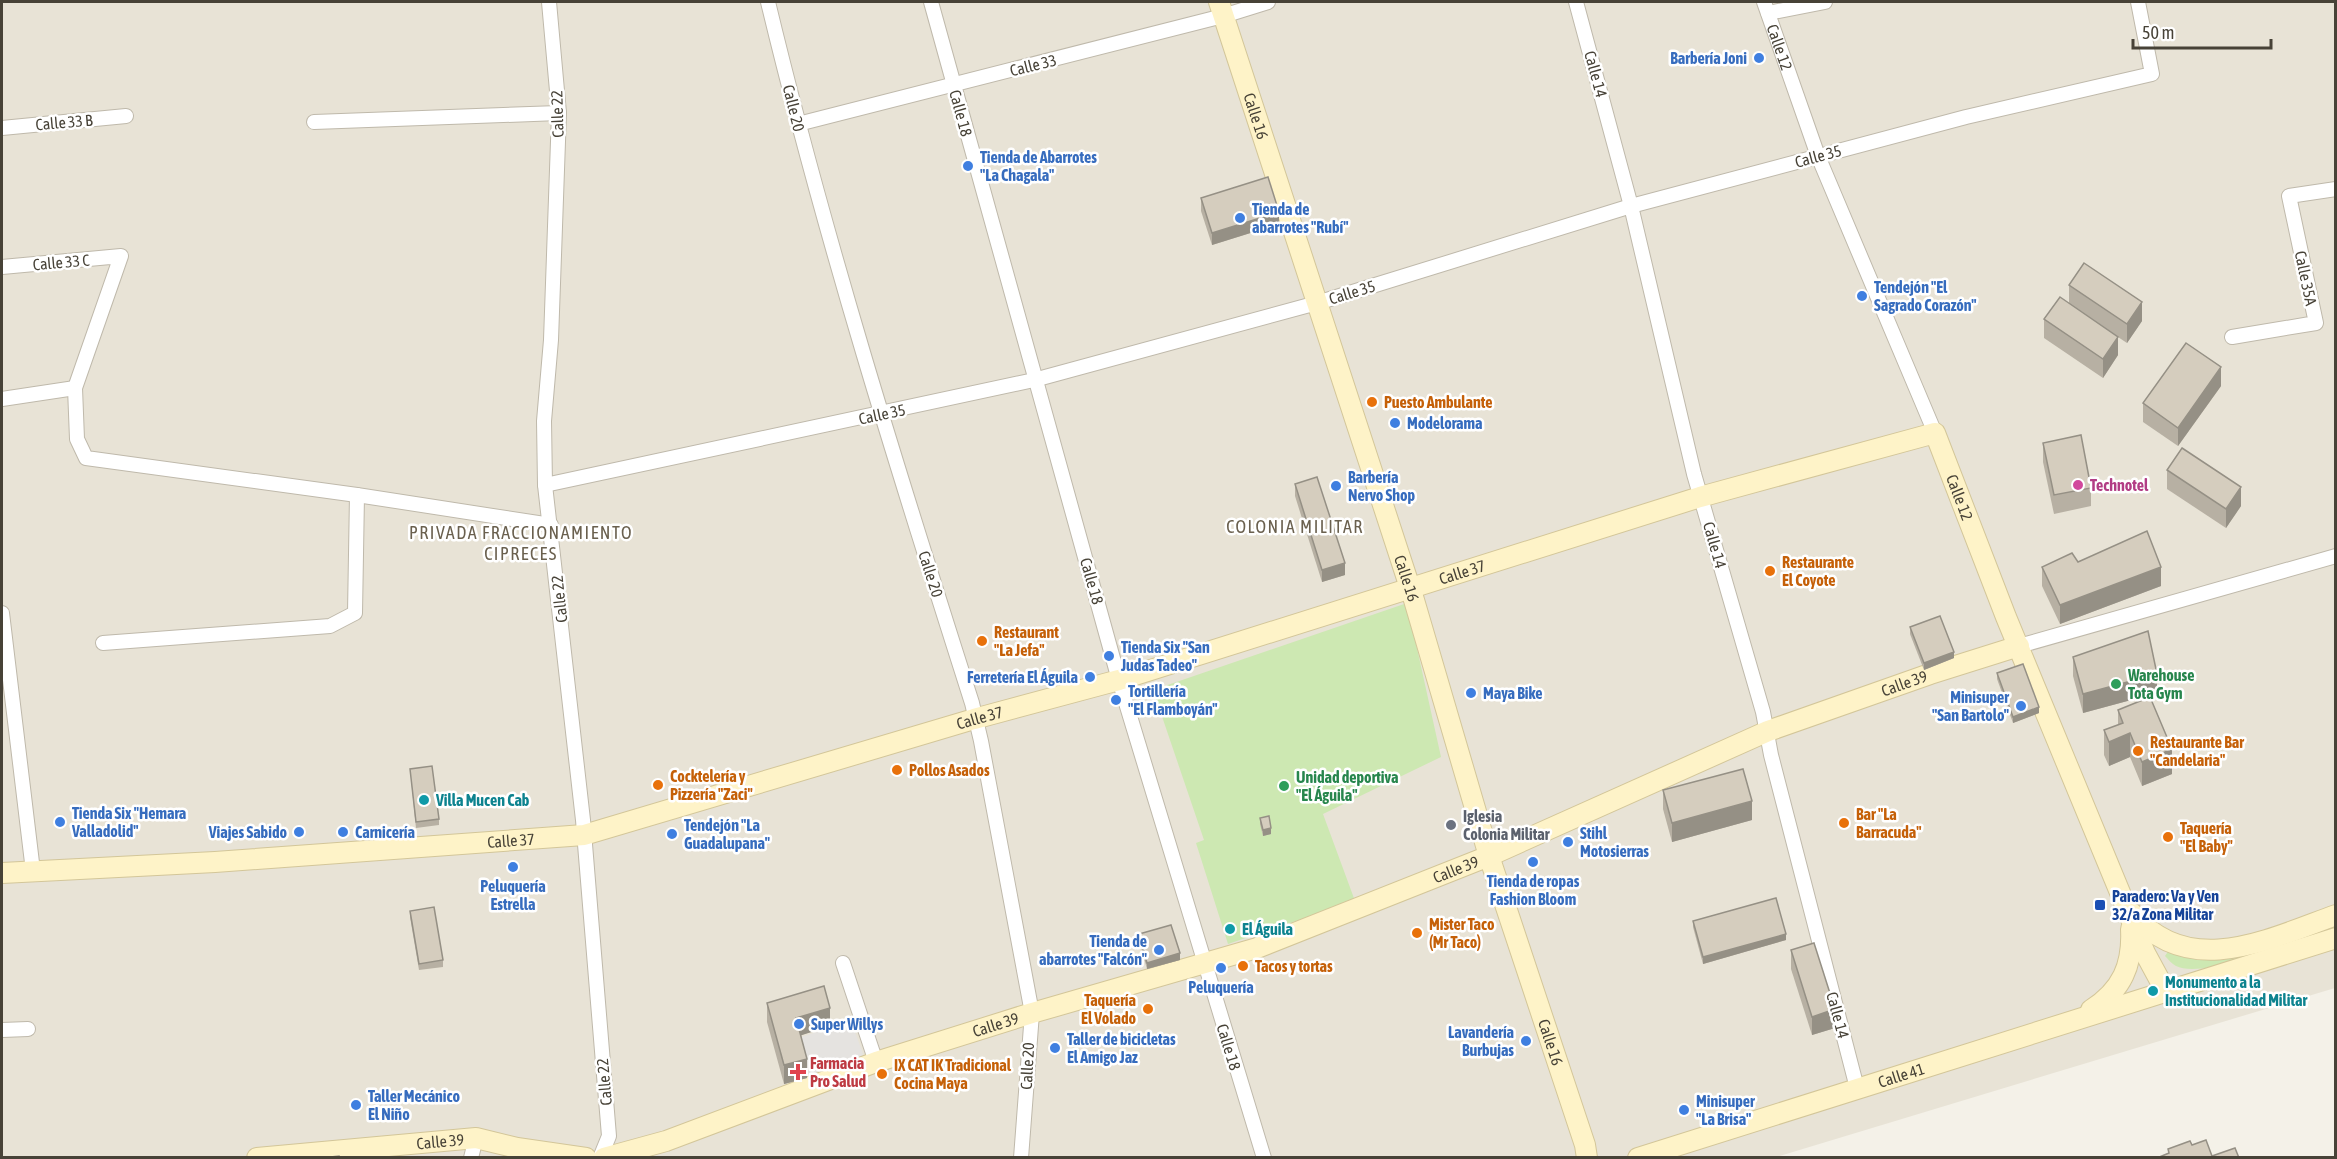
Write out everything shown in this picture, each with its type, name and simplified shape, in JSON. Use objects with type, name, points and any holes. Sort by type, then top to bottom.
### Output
[{"type":"main road","name":"Calle 16","points":[[1221,8],[1409,590],[1489,856],[1585,1145],[1587,1158]]},
{"type":"main road","name":"Calle 37","points":[[2,873],[227,861],[584,835],[974,719],[1119,680],[1700,497],[1935,433]]},
{"type":"main road","name":"Calle 12","points":[[1935,433],[2019,646],[2129,908],[2145,953],[2165,990]]},
{"type":"main road","name":"Calle 39","points":[[602,1158],[666,1141],[876,1062],[1032,1013],[1257,948],[1489,856],[1768,731],[1930,674],[2019,646]]},
{"type":"main road","points":[[2129,908],[2145,927],[2176,945],[2214,951],[2257,943],[2336,915]]},
{"type":"main road","points":[[2071,1020],[2085,1014],[2109,995],[2126,970],[2132,943],[2129,908]]},
{"type":"main road","name":"Calle 41","points":[[1638,1158],[2165,990],[2336,938]]},
{"type":"main road","name":"Calle 39","points":[[257,1158],[476,1138],[517,1148],[586,1158]]},
{"type":"street","name":"Calle 22","points":[[549,2],[559,113],[551,340],[544,421],[545,485],[584,835],[609,1136],[602,1158]]},
{"type":"street","name":"Calle 20","points":[[768,2],[798,124],[880,414],[972,703],[981,741],[1032,1013],[1021,1158]]},
{"type":"street","name":"Calle 18","points":[[931,2],[1119,680],[1128,701],[1203,964],[1264,1158]]},
{"type":"street","name":"Calle 33","points":[[798,124],[953,85],[1221,8],[1268,2]]},
{"type":"street","name":"Calle 14","points":[[1576,2],[1631,206],[1700,497],[1768,731],[1771,755],[1857,1088]]},
{"type":"street","points":[[1766,7],[1825,2]]},
{"type":"street","name":"Calle 35","points":[[545,485],[1034,380],[1317,303],[1631,206],[1966,117],[2152,74],[2138,2]]},
{"type":"street","name":"Calle 12","points":[[1766,7],[1818,156],[1935,433]]},
{"type":"street","points":[[314,122],[559,113]]},
{"type":"street","name":"Calle 33 B","points":[[2,128],[126,116]]},
{"type":"street","name":"Calle 35A","points":[[2232,337],[2316,323],[2289,196],[2336,189]]},
{"type":"street","name":"Calle 33 C","points":[[2,267],[121,256],[75,388]]},
{"type":"street","points":[[2,399],[75,388],[77,439],[86,458],[357,495],[551,525]]},
{"type":"street","points":[[103,643],[330,626],[355,613],[357,495]]},
{"type":"street","name":"Calle 39","points":[[2019,646],[2336,556]]},
{"type":"street","points":[[2,613],[33,872]]},
{"type":"street","points":[[843,963],[876,1062]]},
{"type":"street","points":[[2,1030],[28,1029]]},
{"type":"street","points":[[471,1158],[476,1138]]},
{"type":"shaded area","points":[[2,2],[2335,2],[2335,988],[1776,1157],[2,1158]]},
{"type":"shaded area","points":[[851,1021],[866,1062],[810,1079],[798,1038]]},
{"type":"green space","name":"Unidad deportiva \"El Águila\"","points":[[1407,603],[1441,757],[1323,814],[1355,901],[1228,944],[1196,843],[1204,840],[1153,690]]},
{"type":"green space","points":[[2335,920],[2335,931],[2230,964],[2189,969],[2176,966],[2165,956],[2169,950],[2181,956],[2203,958]]},
{"type":"building","name":"Tienda de abarrotes \"Rubí\"","points":[[1268,177],[1279,212],[1212,233],[1201,198]]},
{"type":"building","points":[[2084,263],[2142,302],[2127,324],[2069,285]]},
{"type":"building","points":[[2060,297],[2118,337],[2103,359],[2044,319]]},
{"type":"building","points":[[2186,343],[2221,367],[2178,428],[2143,403]]},
{"type":"building","points":[[2081,435],[2091,488],[2054,495],[2043,443]]},
{"type":"building","points":[[2182,448],[2241,487],[2226,509],[2167,470]]},
{"type":"building","points":[[1317,477],[1345,563],[1322,570],[1295,484]]},
{"type":"building","points":[[2147,531],[2161,567],[2060,605],[2042,567],[2072,553],[2078,562]]},
{"type":"building","points":[[1940,616],[1954,652],[1924,663],[1910,627]]},
{"type":"building","points":[[2148,631],[2157,674],[2083,694],[2073,657]]},
{"type":"building","points":[[2023,664],[2039,707],[2013,717],[1997,673]]},
{"type":"building","points":[[2150,697],[2172,749],[2142,762],[2130,733],[2109,742],[2104,730],[2123,723],[2118,710]]},
{"type":"building","name":"Villa Mucen Cab","points":[[432,766],[439,819],[416,822],[410,769]]},
{"type":"building","points":[[1743,769],[1752,801],[1672,823],[1663,790]]},
{"type":"building","points":[[1269,816],[1271,828],[1263,830],[1260,818]]},
{"type":"building","points":[[1776,898],[1786,934],[1703,957],[1693,921]]},
{"type":"building","points":[[434,907],[443,960],[419,964],[410,911]]},
{"type":"building","name":"Tienda de abarrotes \"Falcón\"","points":[[1171,925],[1180,953],[1147,963],[1139,934]]},
{"type":"building","points":[[1814,943],[1835,1009],[1812,1017],[1791,950]]},
{"type":"building","points":[[824,986],[830,1008],[796,1018],[807,1059],[784,1065],[767,1003]]},
{"type":"building","points":[[2206,1140],[2212,1156],[2235,1148],[2239,1158],[2157,1158],[2169,1153],[2168,1149],[2190,1141],[2192,1145]]},
{"type":"place","name":"Barbería Joni","points":[[1759,58]]},
{"type":"place","name":"Tienda de Abarrotes \"La Chagala\"","points":[[968,166]]},
{"type":"place","name":"Tienda de abarrotes \"Rubí\"","points":[[1240,218]]},
{"type":"place","name":"Tendejón \"El Sagrado Corazón\"","points":[[1862,296]]},
{"type":"place","name":"Puesto Ambulante","points":[[1372,402]]},
{"type":"place","name":"Modelorama","points":[[1395,423]]},
{"type":"place","name":"Technotel","points":[[2078,485]]},
{"type":"place","name":"Barbería Nervo Shop","points":[[1336,486]]},
{"type":"place","name":"Restaurante El Coyote","points":[[1770,571]]},
{"type":"place","name":"Restaurant \"La Jefa\"","points":[[982,641]]},
{"type":"place","name":"Tienda Six \"San Judas Tadeo\"","points":[[1109,656]]},
{"type":"place","name":"Ferretería El Águila","points":[[1090,677]]},
{"type":"place","name":"Warehouse Tota Gym","points":[[2116,684]]},
{"type":"place","name":"Maya Bike","points":[[1471,693]]},
{"type":"place","name":"Tortillería \"El Flamboyán\"","points":[[1116,700]]},
{"type":"place","name":"Minisuper \"San Bartolo\"","points":[[2021,706]]},
{"type":"place","name":"Restaurante Bar \"Candelaria\"","points":[[2138,751]]},
{"type":"place","name":"Pollos Asados","points":[[897,770]]},
{"type":"place","name":"Cocktelería y Pizzería \"Zaci\"","points":[[658,785]]},
{"type":"place","name":"Unidad deportiva \"El Águila\"","points":[[1284,786]]},
{"type":"place","name":"Villa Mucen Cab","points":[[424,800]]},
{"type":"place","name":"Tienda Six \"Hemara Valladolid\"","points":[[60,822]]},
{"type":"place","name":"Bar \"La Barracuda\"","points":[[1844,823]]},
{"type":"place","name":"Iglesia Colonia Militar","points":[[1451,825]]},
{"type":"place","name":"Viajes Sabido","points":[[299,832]]},
{"type":"place","name":"Carnicería","points":[[343,832]]},
{"type":"place","name":"Tendejón \"La Guadalupana\"","points":[[672,834]]},
{"type":"place","name":"Taquería \"El Baby\"","points":[[2168,837]]},
{"type":"place","name":"Stihl Motosierras","points":[[1568,842]]},
{"type":"place","name":"Tienda de ropas Fashion Bloom","points":[[1533,862]]},
{"type":"place","name":"Peluquería Estrella","points":[[513,867]]},
{"type":"place","name":"Paradero: Va y Ven 32/a Zona Militar","points":[[2100,905]]},
{"type":"place","name":"El Águila","points":[[1230,929]]},
{"type":"place","name":"Mister Taco (Mr Taco)","points":[[1417,933]]},
{"type":"place","name":"Tienda de abarrotes \"Falcón\"","points":[[1159,950]]},
{"type":"place","name":"Tacos y tortas","points":[[1243,966]]},
{"type":"place","name":"Peluquería","points":[[1221,968]]},
{"type":"place","name":"Monumento a la Institucionalidad Militar","points":[[2153,991]]},
{"type":"place","name":"Taquería El Volado","points":[[1148,1009]]},
{"type":"place","name":"Super Willys","points":[[799,1024]]},
{"type":"place","name":"Lavandería Burbujas","points":[[1526,1041]]},
{"type":"place","name":"Taller de bicicletas El Amigo Jaz","points":[[1055,1048]]},
{"type":"place","name":"Farmacia Pro Salud","points":[[798,1072]]},
{"type":"place","name":"IX CAT IK Tradicional Cocina Maya","points":[[882,1074]]},
{"type":"place","name":"Taller Mecánico El Niño","points":[[356,1105]]},
{"type":"place","name":"Minisuper \"La Brisa\"","points":[[1684,1110]]},
{"type":"district","name":"COLONIA MILITAR","points":[[1295,527]]},
{"type":"district","name":"PRIVADA FRACCIONAMIENTO CIPRECES","points":[[521,543]]}]
